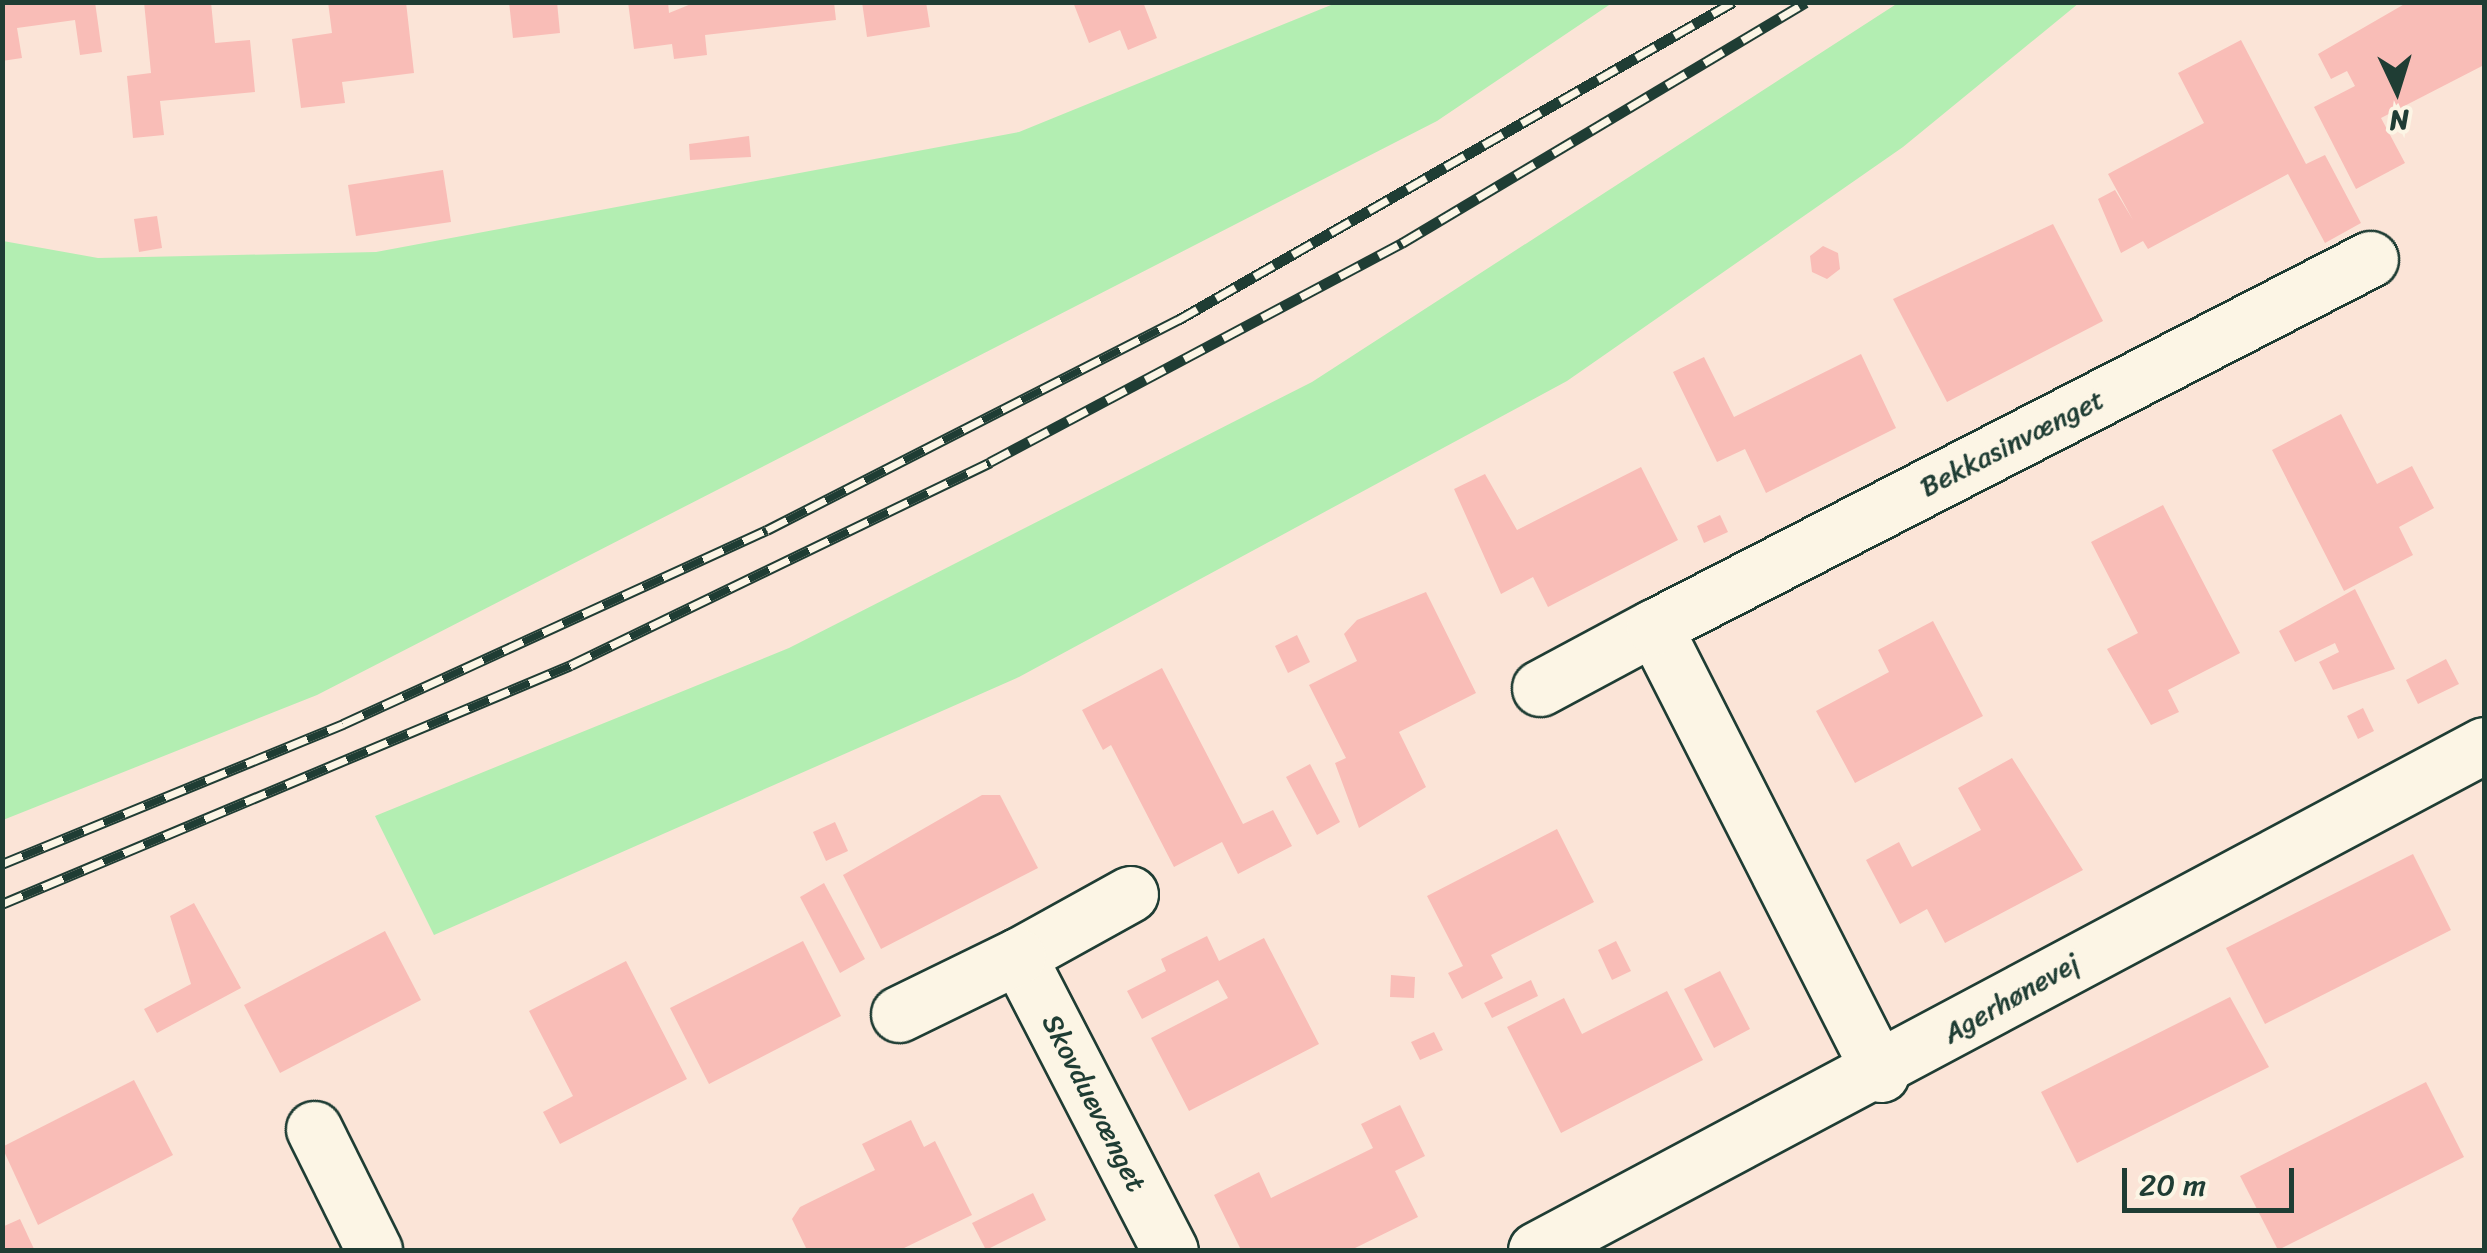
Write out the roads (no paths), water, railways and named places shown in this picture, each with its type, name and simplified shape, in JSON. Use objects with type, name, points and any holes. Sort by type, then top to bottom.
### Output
[{"type":"street","name":"Bekkasinvænget","points":[[1540,688],[2370,259]]},
{"type":"street","points":[[1654,627],[1881,1074]]},
{"type":"street","name":"Agerhønevej","points":[[1536,1250],[1881,1074],[2184,899],[2484,745]]},
{"type":"street","points":[[899,1014],[1018,956],[1130,894]]},
{"type":"street","name":"Skovduevænget","points":[[1018,956],[1170,1250]]},
{"type":"street","points":[[314,1129],[374,1250]]},
{"type":"railway","points":[[2,864],[343,724],[767,530],[1178,320],[1733,2]]},
{"type":"railway","points":[[2,904],[571,665],[990,462],[1402,243],[1806,2]]}]
